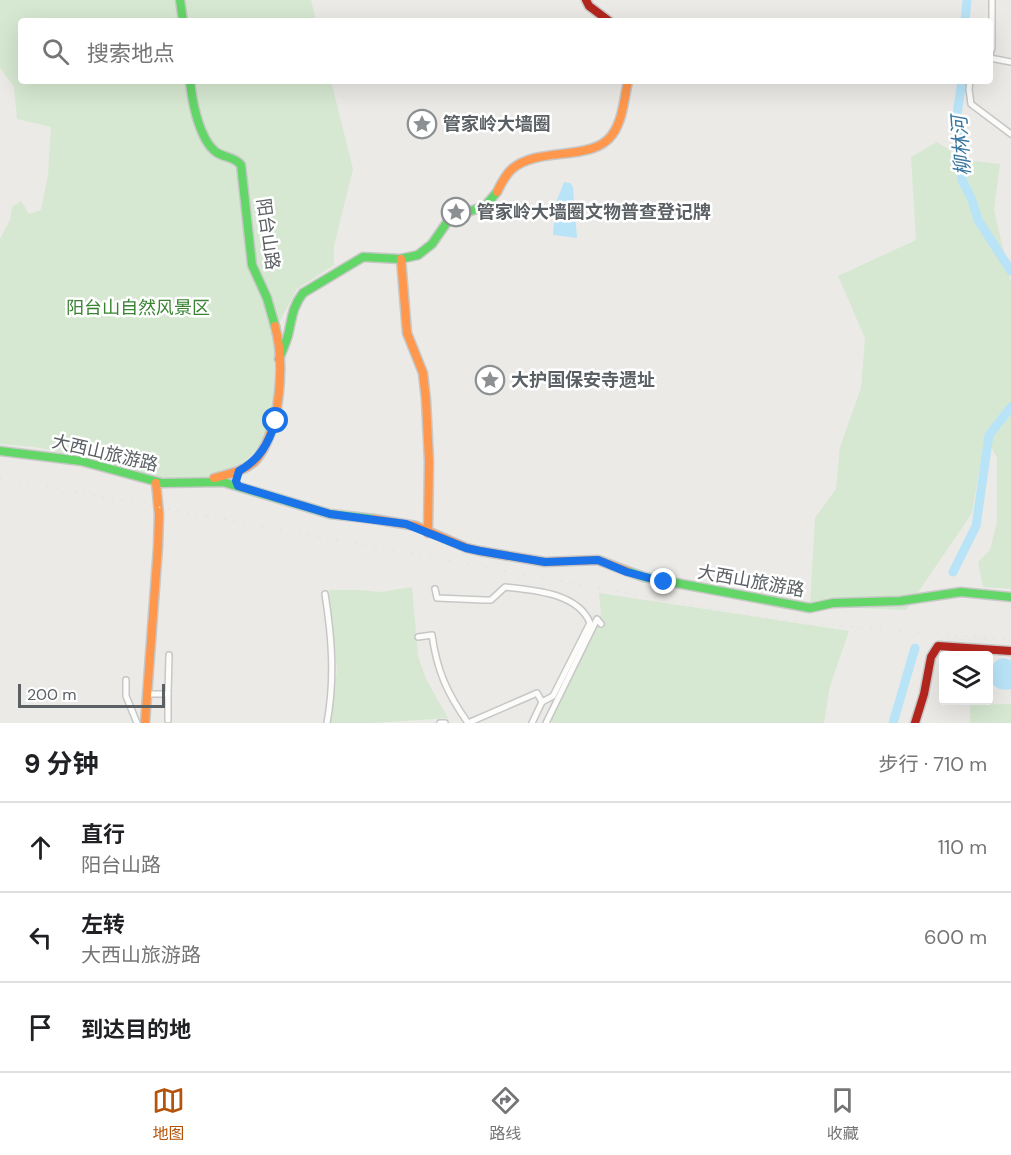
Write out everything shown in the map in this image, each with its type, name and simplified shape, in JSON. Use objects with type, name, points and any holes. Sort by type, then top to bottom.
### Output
[{"type":"street","points":[[180,0],[183,18]]},
{"type":"street","points":[[586,0],[589,6],[605,18]]},
{"type":"street","points":[[992,0],[992,18]]},
{"type":"street","points":[[993,57],[1011,62]]},
{"type":"street","name":"阳台山路","points":[[190,84],[192,98],[207,143],[214,151],[234,157],[241,165],[252,265],[273,317],[279,359],[278,404],[272,432],[255,461],[239,471],[206,480]]},
{"type":"street","points":[[279,359],[288,336],[292,313],[303,293],[363,257],[401,259],[418,255],[431,247],[443,225],[452,217],[489,203],[503,179],[516,165],[532,159],[600,146],[617,128],[627,84]]},
{"type":"street","points":[[970,84],[971,104],[1011,134]]},
{"type":"street","points":[[401,259],[408,333],[423,373],[426,400],[430,491],[428,533]]},
{"type":"street","name":"大西山旅游路","points":[[0,451],[83,461],[156,483],[206,480],[223,482],[330,514],[406,524],[466,548],[545,562],[598,560],[644,577],[810,608],[833,603],[900,600],[962,592],[1011,597]]},
{"type":"street","points":[[238,486],[236,481],[239,471]]},
{"type":"street","points":[[145,723],[158,547],[159,514],[156,483]]},
{"type":"street","points":[[435,589],[437,598],[484,600],[491,600],[505,587],[529,589],[572,601],[586,612],[590,623],[553,696],[542,702],[532,723]]},
{"type":"street","points":[[325,594],[332,634],[333,667],[327,723]]},
{"type":"street","points":[[546,723],[597,619],[601,624]]},
{"type":"street","points":[[418,637],[432,635],[436,661],[443,681],[468,723],[537,693],[542,702]]},
{"type":"street","points":[[915,723],[924,694],[931,657],[938,646],[1011,651]]},
{"type":"street","points":[[168,720],[169,655]]},
{"type":"street","points":[[126,680],[126,696],[137,723]]},
{"type":"street","points":[[147,694],[168,694]]},
{"type":"street","points":[[440,723],[445,723]]},
{"type":"green space","name":"阳台山自然风景区","points":[[0,0],[311,0],[315,18],[18,18],[18,84],[332,84],[353,169],[334,246],[334,265],[297,289],[274,332],[271,424],[260,446],[245,462],[199,480],[155,478],[87,458],[35,447],[0,444],[0,239],[10,220],[12,207],[21,201],[29,214],[41,210],[48,175],[51,127],[17,119],[14,87],[0,68]]},
{"type":"green space","points":[[937,142],[965,160],[1000,164],[994,210],[1011,283],[1011,589],[983,587],[978,562],[990,550],[997,522],[997,458],[985,435],[972,513],[906,610],[810,606],[815,518],[836,489],[840,447],[861,388],[865,338],[838,276],[916,240],[911,157]]},
{"type":"green space","points":[[412,587],[418,656],[426,679],[448,718],[373,723],[330,723],[337,670],[329,590],[381,592]]},
{"type":"green space","points":[[599,593],[849,631],[830,686],[824,723],[555,723],[548,721],[601,614]]},
{"type":"green space","points":[[1011,704],[1011,723],[970,723],[970,705]]},
{"type":"water","points":[[564,182],[570,183],[573,187],[577,238],[553,235],[555,205]]},
{"type":"water","points":[[1002,658],[1011,660],[1011,689],[1003,690],[993,684],[995,662]]},
{"type":"waterway","name":"柳林河","points":[[965,18],[967,0]]},
{"type":"waterway","name":"柳林河","points":[[962,84],[956,120],[961,148],[962,180],[972,200],[978,220],[1011,271]]},
{"type":"waterway","name":"柳林河","points":[[953,572],[976,526],[989,435],[1011,407]]},
{"type":"waterway","name":"柳林河","points":[[893,723],[915,648]]},
{"type":"railway","points":[[0,478],[740,614],[816,624],[1011,640]]},
{"type":"traffic: fast","points":[[180,0],[183,18]]},
{"type":"traffic: fast","points":[[191,84],[195,109],[205,138],[216,152],[241,165],[252,265],[267,298],[275,326]]},
{"type":"traffic: fast","points":[[279,359],[294,308],[303,293],[363,257],[400,259],[418,255],[432,244],[450,218],[485,206],[497,192]]},
{"type":"traffic: fast","points":[[0,451],[81,461],[162,483],[223,482],[330,514],[374,519]]},
{"type":"traffic: fast","points":[[627,571],[644,577],[810,608],[833,603],[900,601],[961,592],[1011,597]]},
{"type":"traffic: slow","points":[[497,192],[510,171],[523,162],[550,155],[579,152],[603,143],[612,135],[619,123],[627,84]]},
{"type":"traffic: slow","points":[[401,259],[407,333],[423,373],[426,400],[429,461],[428,533]]},
{"type":"traffic: slow","points":[[214,478],[236,472],[252,464],[264,447],[271,431],[276,414],[280,376],[275,326]]},
{"type":"traffic: slow","points":[[145,723],[158,547],[159,514],[156,483]]},
{"type":"traffic: slow","points":[[374,519],[416,526],[467,548],[480,551],[545,562],[598,560],[627,571]]},
{"type":"traffic: jam","points":[[586,0],[589,6],[605,18]]},
{"type":"traffic: jam","points":[[915,723],[924,694],[931,657],[938,646],[1011,651]]},
{"type":"place","name":"管家岭大墙圈","points":[[422,124]]},
{"type":"place","name":"管家岭大墙圈文物普查登记牌","points":[[456,212]]},
{"type":"place","name":"大护国保安寺遗址","points":[[490,380]]},
{"type":"route","points":[[276,421],[262,452],[255,461],[239,471],[236,481],[238,486],[330,514],[416,526],[466,548],[545,562],[598,560],[627,572],[664,582]]}]
